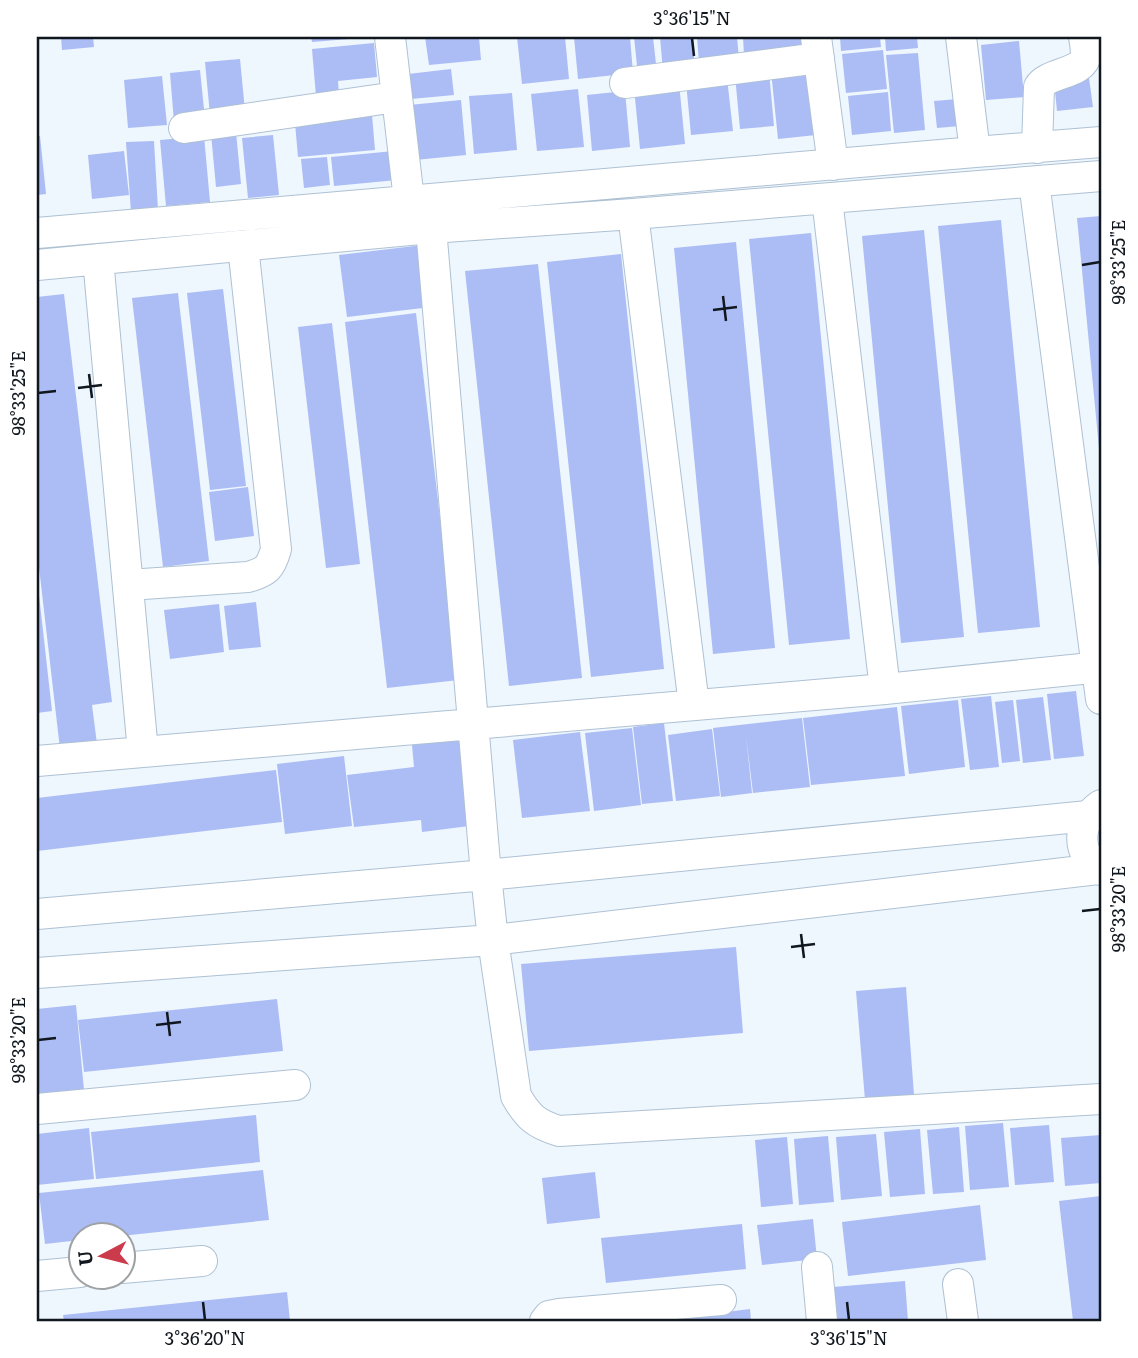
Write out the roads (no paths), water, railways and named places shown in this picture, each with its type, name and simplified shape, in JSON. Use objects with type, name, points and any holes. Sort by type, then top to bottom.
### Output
[{"type":"street","points":[[390,37],[409,200]]},
{"type":"street","points":[[961,37],[975,152]]},
{"type":"street","points":[[1037,148],[1039,88],[1044,81],[1082,64],[1086,57],[1084,37]]},
{"type":"street","points":[[625,83],[817,47],[832,164]]},
{"type":"street","points":[[184,128],[396,97]]},
{"type":"street","points":[[37,233],[1101,142]]},
{"type":"street","points":[[37,265],[431,228],[1101,176]]},
{"type":"street","points":[[1034,182],[1100,667],[1101,699]]},
{"type":"street","points":[[827,199],[885,689]]},
{"type":"street","points":[[633,214],[694,705]]},
{"type":"street","points":[[431,228],[472,724],[493,940],[516,1096],[530,1118],[558,1131],[1101,1099]]},
{"type":"street","points":[[128,585],[248,577],[266,570],[273,561],[276,549],[243,246]]},
{"type":"street","points":[[98,259],[143,752]]},
{"type":"street","points":[[37,761],[885,689],[1100,667]]},
{"type":"street","points":[[37,914],[486,875],[1095,811]]},
{"type":"street","points":[[1095,811],[1082,830],[1082,845],[1088,858],[1100,870]]},
{"type":"street","points":[[37,973],[493,940],[1100,870]]},
{"type":"street","points":[[37,1109],[295,1085]]},
{"type":"street","points":[[136,1267],[202,1261]]},
{"type":"street","points":[[817,1267],[822,1321]]},
{"type":"street","points":[[37,1276],[66,1273]]},
{"type":"street","points":[[958,1284],[963,1321]]},
{"type":"street","points":[[545,1321],[549,1316],[559,1314],[721,1300]]}]
